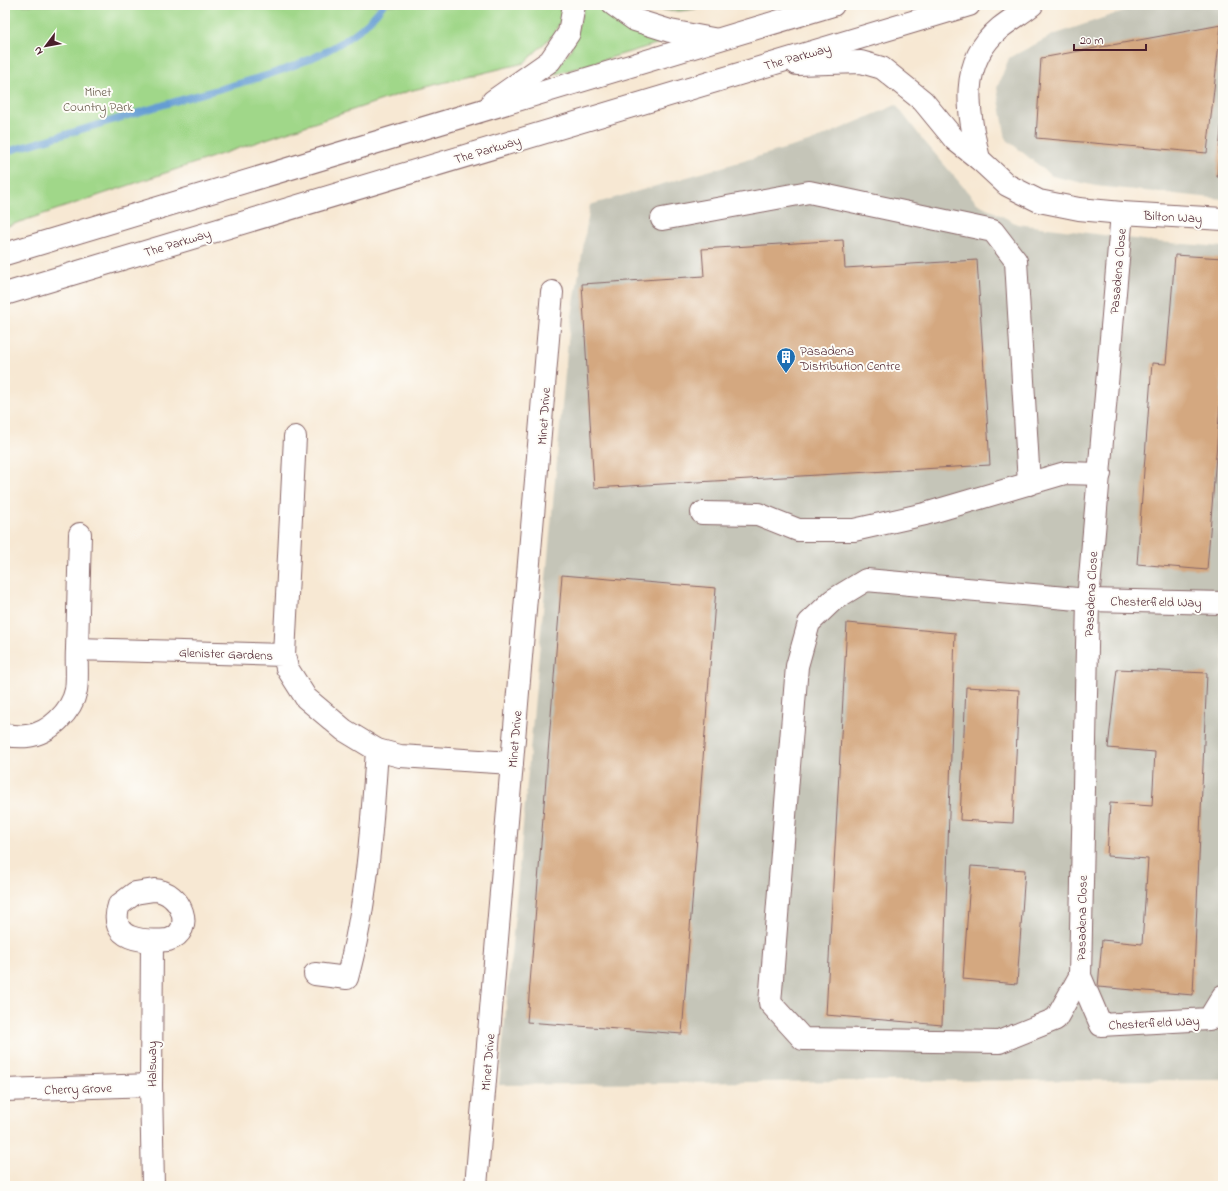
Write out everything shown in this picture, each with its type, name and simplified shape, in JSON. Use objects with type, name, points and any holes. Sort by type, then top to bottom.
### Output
[{"type":"main road","points":[[479,111],[550,61],[569,33],[574,5]]},
{"type":"main road","points":[[614,5],[636,20],[670,31],[716,40]]},
{"type":"main road","points":[[5,254],[833,5]]},
{"type":"main road","name":"The Parkway","points":[[5,294],[969,5]]},
{"type":"main road","points":[[979,159],[972,131],[968,90],[972,68],[985,44],[999,29],[1032,5]]},
{"type":"main road","name":"Bilton Way","points":[[766,65],[861,62],[882,68],[923,101],[955,140],[979,159],[1007,185],[1039,201],[1079,208],[1122,213],[1223,219]]},
{"type":"main road","points":[[662,219],[809,192],[993,230],[1016,261],[1029,484]]},
{"type":"main road","name":"Pasadena Close","points":[[1080,976],[1088,600],[1122,213]]},
{"type":"main road","name":"Minet Drive","points":[[476,1186],[538,474],[552,292]]},
{"type":"main road","points":[[284,655],[295,437]]},
{"type":"main road","points":[[702,513],[758,514],[798,530],[854,530],[925,514],[1065,473],[1100,474]]},
{"type":"main road","points":[[5,735],[28,736],[52,725],[64,714],[72,702],[76,689],[80,534]]},
{"type":"main road","name":"Chesterfield Way","points":[[1080,976],[1056,1019],[999,1042],[803,1039],[770,1003],[797,666],[809,623],[833,600],[866,580],[1088,600],[1223,603]]},
{"type":"main road","name":"Glenister Gardens","points":[[77,649],[284,655],[287,668],[306,698],[344,730],[377,750],[400,756],[512,763]]},
{"type":"main road","points":[[315,974],[347,978],[355,948],[360,915],[370,838],[377,750]]},
{"type":"main road","name":"Halsway","points":[[152,941],[152,1186]]},
{"type":"main road","name":"Chesterfield Way","points":[[1080,976],[1101,1025],[1209,1019],[1223,996]]},
{"type":"main road","name":"Cherry Grove","points":[[5,1090],[151,1085]]},
{"type":"shaded area","points":[[1141,5],[1223,5],[1223,199],[1096,186],[1052,176],[1006,139],[997,88],[1009,58],[1053,35]]},
{"type":"shaded area","points":[[896,105],[924,141],[977,203],[1017,224],[1158,242],[1223,247],[1223,1080],[848,1081],[499,1085],[568,341],[590,205],[812,141]]},
{"type":"green space","name":"Minet Country Park","points":[[5,5],[568,5],[554,34],[524,63],[409,91],[5,227]]},
{"type":"green space","points":[[585,5],[600,5],[622,25],[663,42],[553,75],[571,49]]},
{"type":"green space","points":[[647,5],[711,5],[694,9],[671,11]]},
{"type":"building","points":[[1221,25],[1207,153],[1036,138],[1041,58]]},
{"type":"building","points":[[1222,118],[1223,177],[1217,177]]},
{"type":"building","name":"Pasadena Distribution Centre","points":[[843,240],[845,268],[977,260],[990,465],[594,488],[582,284],[704,276],[702,249]]},
{"type":"building","points":[[1175,255],[1223,258],[1223,366],[1207,570],[1137,564],[1152,363],[1166,364]]},
{"type":"building","points":[[562,575],[716,588],[682,1034],[527,1022]]},
{"type":"building","points":[[847,623],[955,633],[942,1025],[826,1015]]},
{"type":"building","points":[[1117,669],[1207,673],[1193,995],[1098,987],[1102,940],[1142,944],[1148,859],[1107,856],[1110,803],[1152,806],[1155,752],[1108,748]]},
{"type":"building","points":[[966,687],[1019,690],[1013,823],[960,820]]},
{"type":"building","points":[[971,866],[1025,870],[1017,984],[963,979]]},
{"type":"waterway","points":[[5,152],[258,78],[287,68],[316,56],[342,42],[365,25],[383,5]]},
{"type":"place","name":"Pasadena Distribution Centre","points":[[786,374]]}]
